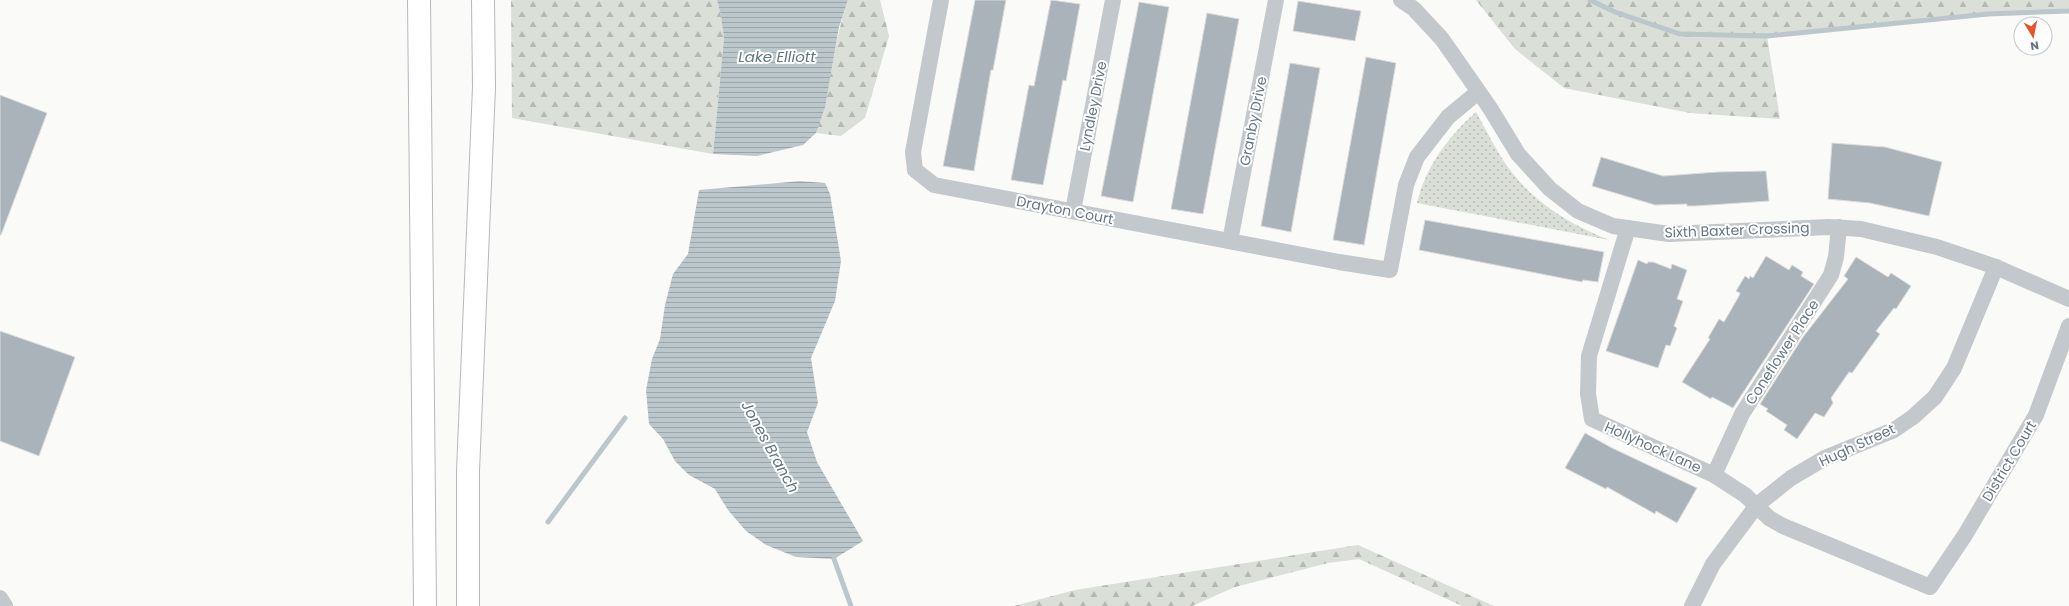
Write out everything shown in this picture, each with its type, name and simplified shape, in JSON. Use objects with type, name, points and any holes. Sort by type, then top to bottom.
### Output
[{"type":"highway","points":[[419,0],[425,606]]},
{"type":"highway","points":[[468,606],[468,471],[484,87],[483,0]]},
{"type":"street","name":"Drayton Court","points":[[941,0],[913,152],[915,170],[934,185],[1230,242],[1390,270],[1406,185],[1417,157],[1448,117],[1478,92]]},
{"type":"street","name":"Lyndley Drive","points":[[1073,212],[1112,0]]},
{"type":"street","name":"Granby Drive","points":[[1230,242],[1276,0]]},
{"type":"street","name":"Sixth Baxter Crossing","points":[[1401,0],[1414,9],[1442,39],[1518,154],[1550,189],[1578,211],[1613,226],[1669,234],[1839,227],[1861,229],[1893,235],[1996,267],[2069,299]]},
{"type":"street","name":"Coneflower Place","points":[[1714,474],[1742,414],[1832,275],[1836,257],[1839,227]]},
{"type":"street","name":"Hollyhock Lane","points":[[1628,228],[1589,356],[1588,394],[1592,419],[1714,474],[1746,495],[1769,518],[1783,526],[1930,587]]},
{"type":"street","name":"Hugh Street","points":[[1692,606],[1713,564],[1757,505],[1791,478],[1825,458],[1894,430],[1913,417],[1935,397],[1954,368],[1996,267]]},
{"type":"street","name":"District Court","points":[[1930,587],[1965,535],[2036,415],[2069,326]]},
{"type":"street","points":[[0,598],[5,606]]},
{"type":"green space","points":[[511,0],[717,0],[724,38],[713,154],[512,118]]},
{"type":"green space","points":[[848,0],[880,0],[889,36],[865,118],[841,136],[816,133],[825,100],[843,16]]},
{"type":"green space","points":[[1476,0],[2069,0],[2069,11],[1988,14],[1767,36],[1780,119],[1690,113],[1564,88],[1515,49]]},
{"type":"green space","points":[[1476,112],[1503,161],[1534,196],[1557,214],[1582,228],[1609,240],[1417,203],[1426,177],[1439,153],[1456,132]]},
{"type":"green space","points":[[1358,545],[1494,606],[1462,606],[1359,559],[1328,563],[1235,587],[1192,606],[1014,606],[1075,590]]},
{"type":"water","name":"Lake Elliott","points":[[717,0],[848,0],[839,27],[825,107],[816,133],[803,145],[757,156],[713,154],[724,38]]},
{"type":"water","points":[[800,181],[825,183],[830,194],[841,261],[835,301],[811,358],[818,403],[807,432],[817,462],[863,541],[834,559],[796,557],[766,545],[746,531],[728,510],[715,489],[689,475],[675,461],[663,439],[649,424],[646,390],[652,359],[660,339],[665,305],[673,274],[688,254],[699,190]]},
{"type":"building","points":[[975,0],[1006,0],[993,70],[991,70],[974,171],[943,166]]},
{"type":"building","points":[[1051,0],[1080,4],[1066,81],[1063,80],[1043,185],[1011,180],[1029,85],[1034,86]]},
{"type":"building","points":[[1298,1],[1361,11],[1355,41],[1293,31]]},
{"type":"building","points":[[1139,2],[1169,7],[1133,202],[1101,196]]},
{"type":"building","points":[[1207,13],[1239,19],[1203,214],[1171,209]]},
{"type":"building","points":[[1366,57],[1396,63],[1364,245],[1333,240]]},
{"type":"building","points":[[1290,63],[1320,68],[1291,232],[1261,226]]},
{"type":"building","points":[[0,95],[47,113],[1,235],[0,235]]},
{"type":"building","points":[[1832,143],[1885,147],[1942,162],[1929,216],[1870,203],[1828,199]]},
{"type":"building","points":[[1601,157],[1663,176],[1718,172],[1766,171],[1769,201],[1695,206],[1687,206],[1687,204],[1655,205],[1592,186]]},
{"type":"building","points":[[1425,220],[1604,252],[1598,282],[1583,280],[1582,282],[1419,250]]},
{"type":"building","points":[[1766,256],[1789,270],[1792,265],[1803,272],[1801,276],[1814,284],[1733,408],[1712,397],[1711,399],[1682,382],[1710,339],[1708,338],[1719,319],[1724,322],[1739,296],[1740,293],[1736,291],[1745,276],[1749,279],[1750,276],[1753,278]]},
{"type":"building","points":[[1856,257],[1888,277],[1891,273],[1911,286],[1896,309],[1894,308],[1876,331],[1880,334],[1852,373],[1849,372],[1831,398],[1833,403],[1824,417],[1815,413],[1797,439],[1784,430],[1787,425],[1766,411],[1768,409],[1760,404],[1803,337],[1848,279],[1844,276]]},
{"type":"building","points":[[1638,260],[1647,264],[1648,262],[1653,262],[1671,269],[1672,264],[1687,270],[1677,299],[1683,301],[1674,326],[1677,328],[1670,346],[1666,345],[1658,368],[1606,351]]},
{"type":"building","points":[[0,331],[75,357],[39,456],[0,441]]},
{"type":"building","points":[[1585,433],[1612,448],[1697,488],[1677,523],[1656,511],[1655,514],[1607,487],[1606,489],[1565,468]]},
{"type":"waterway","points":[[1590,0],[1615,12],[1680,34],[1767,36],[1988,14],[2069,11]]},
{"type":"waterway","points":[[548,522],[625,418]]},
{"type":"waterway","name":"Jones Branch","points":[[834,559],[851,606]]}]
